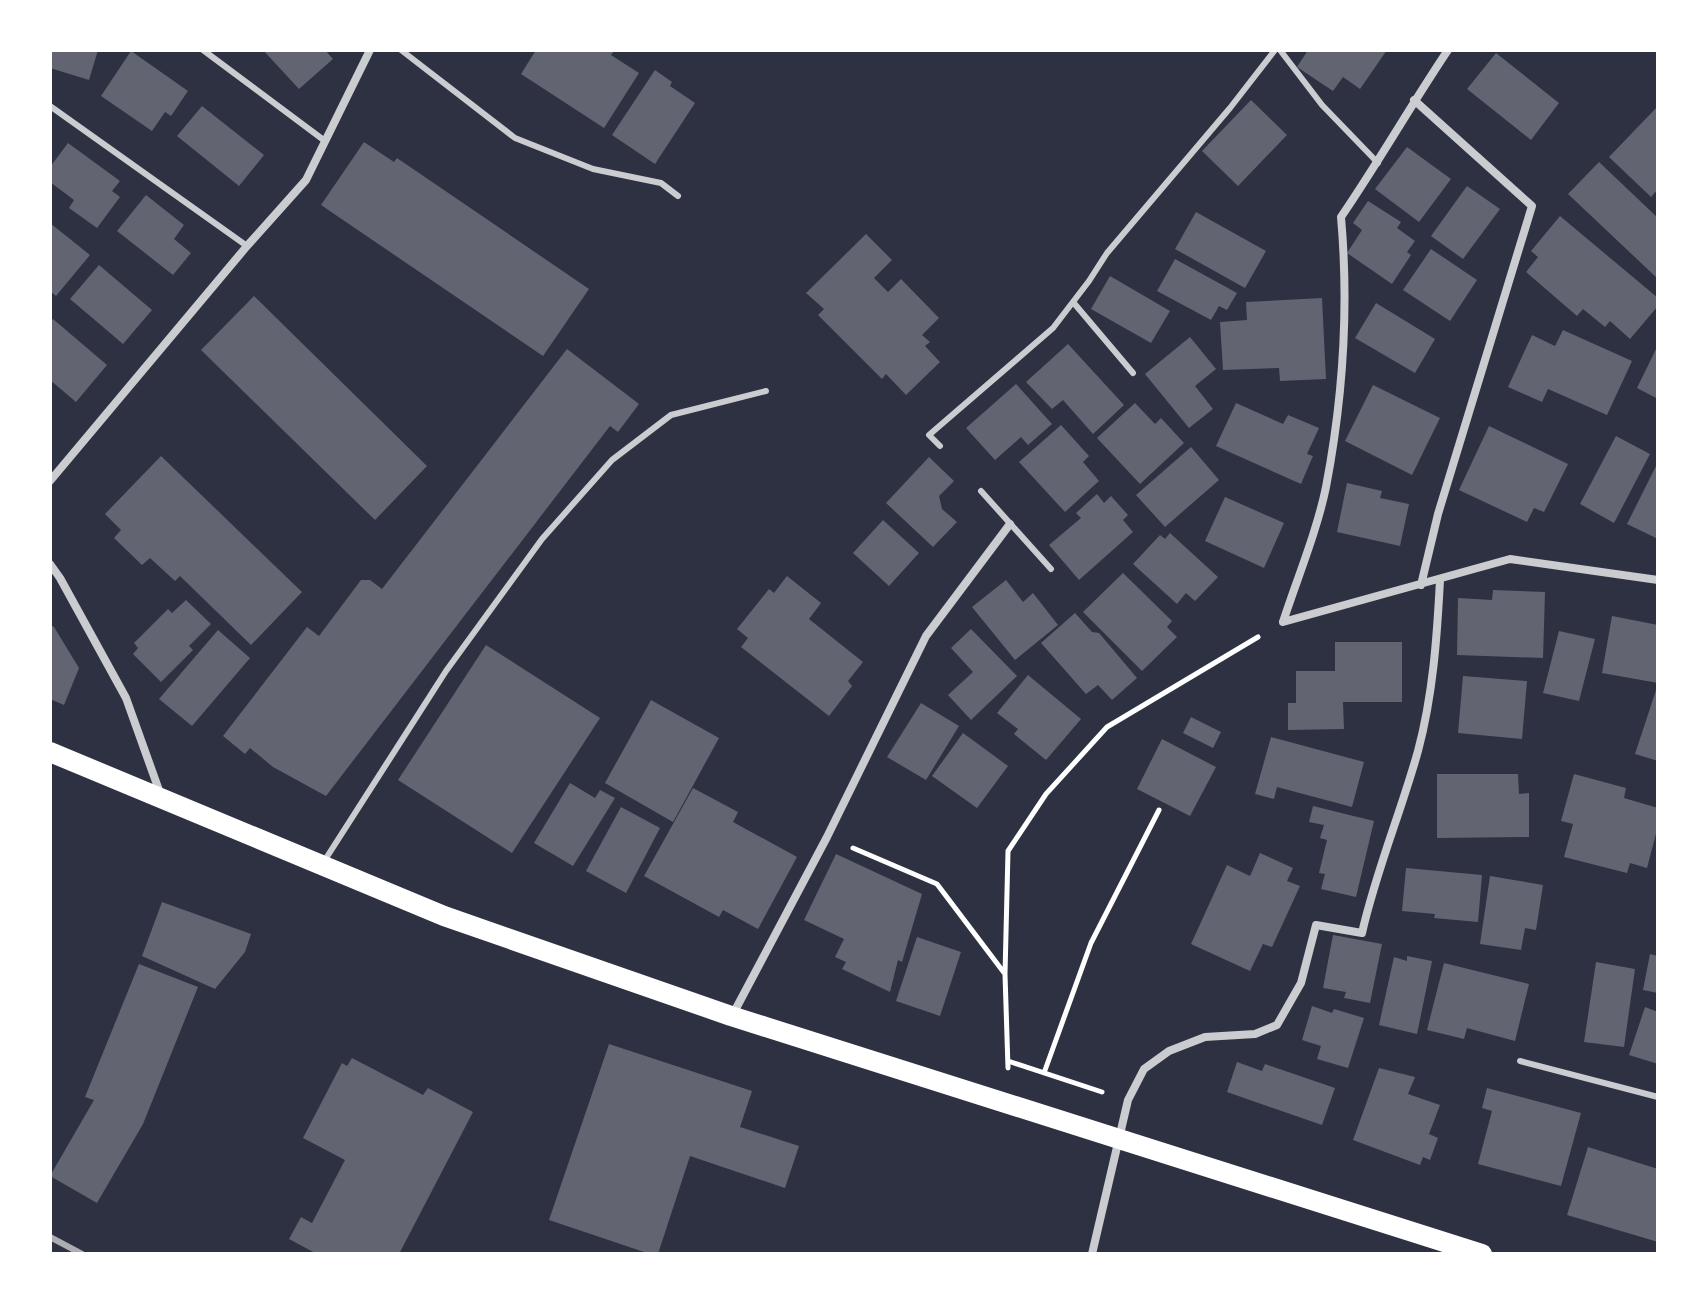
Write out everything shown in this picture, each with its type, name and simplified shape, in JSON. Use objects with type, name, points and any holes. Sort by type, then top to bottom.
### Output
[{"type":"main road","points":[[50,752],[444,916],[731,1016],[1482,1254]]},
{"type":"street","points":[[50,481],[306,180],[370,50]]},
{"type":"street","points":[[1283,622],[1326,490],[1342,381],[1345,266],[1341,217],[1448,50]]},
{"type":"street","points":[[1414,100],[1532,206],[1438,514],[1421,585]]},
{"type":"street","points":[[731,1016],[827,837],[926,636],[1010,524]]},
{"type":"street","points":[[1283,622],[1510,559],[1658,580]]},
{"type":"street","points":[[50,564],[126,698],[163,799]]},
{"type":"street","points":[[1092,1254],[1128,1100],[1144,1069],[1169,1051],[1205,1037],[1255,1034],[1277,1025],[1301,983],[1316,925],[1362,933],[1370,898],[1419,748],[1437,643],[1440,580]]},
{"type":"lane","points":[[203,50],[325,141]]},
{"type":"lane","points":[[401,50],[515,138],[593,169],[661,183],[678,196]]},
{"type":"lane","points":[[940,446],[929,435],[1053,328],[1107,253],[1278,50],[1322,105],[1378,163]]},
{"type":"lane","points":[[50,106],[247,246]]},
{"type":"lane","points":[[1073,302],[1133,373]]},
{"type":"lane","points":[[321,866],[446,671],[542,539],[612,460],[671,415],[766,391]]},
{"type":"lane","points":[[981,491],[1051,569]]},
{"type":"lane","points":[[1520,1061],[1658,1097]]},
{"type":"path","points":[[1008,1103],[1005,974],[1008,851],[1046,794],[1107,727],[1283,622]]},
{"type":"path","points":[[1044,1073],[1091,943],[1159,810]]},
{"type":"path","points":[[827,837],[937,884],[1005,974]]},
{"type":"path","points":[[1008,1061],[1128,1100]]},
{"type":"building","points":[[50,50],[98,50],[89,80],[50,68]]},
{"type":"building","points":[[263,50],[325,50],[333,59],[299,89]]},
{"type":"building","points":[[536,50],[615,50],[611,55],[639,73],[604,128],[521,74]]},
{"type":"building","points":[[1308,50],[1387,50],[1360,89],[1343,77],[1333,91],[1297,67]]},
{"type":"building","points":[[131,51],[188,91],[171,116],[165,112],[152,131],[101,96]]},
{"type":"building","points":[[1496,53],[1559,103],[1531,140],[1467,89]]},
{"type":"building","points":[[655,70],[672,82],[670,86],[695,103],[655,164],[612,135]]},
{"type":"building","points":[[1251,100],[1287,135],[1238,186],[1202,151]]},
{"type":"building","points":[[202,106],[264,155],[239,186],[177,136]]},
{"type":"building","points":[[1658,106],[1658,189],[1651,197],[1609,157]]},
{"type":"building","points":[[364,142],[394,162],[397,158],[589,289],[543,356],[321,205]]},
{"type":"building","points":[[68,143],[120,181],[112,191],[120,197],[97,228],[69,208],[74,200],[50,182],[50,167]]},
{"type":"building","points":[[1407,147],[1451,179],[1419,222],[1375,189]]},
{"type":"building","points":[[1599,162],[1658,218],[1658,279],[1568,194]]},
{"type":"building","points":[[1467,186],[1500,209],[1463,259],[1431,236]]},
{"type":"building","points":[[146,195],[184,225],[174,239],[191,253],[173,275],[117,231]]},
{"type":"building","points":[[1368,201],[1401,222],[1397,228],[1415,241],[1407,252],[1411,255],[1392,284],[1347,253],[1362,230],[1353,223]]},
{"type":"building","points":[[1196,212],[1266,251],[1245,288],[1175,249]]},
{"type":"building","points":[[1560,216],[1658,298],[1658,306],[1630,339],[1610,321],[1605,327],[1583,309],[1577,316],[1526,272],[1538,257],[1531,251]]},
{"type":"building","points":[[50,223],[90,255],[56,296],[50,291]]},
{"type":"building","points":[[866,234],[892,260],[874,278],[888,292],[901,279],[939,318],[922,335],[930,342],[925,346],[940,362],[906,395],[886,374],[882,379],[818,315],[824,309],[806,293]]},
{"type":"building","points":[[1431,249],[1477,280],[1450,321],[1403,290]]},
{"type":"building","points":[[1175,259],[1237,293],[1227,310],[1219,306],[1211,320],[1157,291]]},
{"type":"building","points":[[99,265],[152,310],[123,344],[70,299]]},
{"type":"building","points":[[1110,276],[1170,311],[1151,343],[1091,309]]},
{"type":"building","points":[[254,296],[427,466],[375,520],[201,350]]},
{"type":"building","points":[[1322,298],[1326,379],[1280,381],[1279,368],[1223,370],[1220,322],[1247,320],[1246,302]]},
{"type":"building","points":[[1376,303],[1435,339],[1415,373],[1355,338]]},
{"type":"building","points":[[53,319],[107,365],[76,402],[50,380],[50,323]]},
{"type":"building","points":[[1563,330],[1632,361],[1607,415],[1548,389],[1542,402],[1508,387],[1532,335],[1555,346]]},
{"type":"building","points":[[1190,337],[1216,369],[1195,386],[1213,409],[1189,428],[1145,374]]},
{"type":"building","points":[[1068,344],[1124,405],[1093,434],[1063,400],[1052,409],[1026,382]]},
{"type":"building","points":[[1658,345],[1658,399],[1637,388]]},
{"type":"building","points":[[567,349],[639,404],[618,432],[610,426],[326,796],[273,767],[250,748],[245,754],[223,736],[307,627],[319,636],[361,580],[370,580],[382,589]]},
{"type":"building","points":[[1016,384],[1052,424],[1028,445],[1021,437],[995,460],[966,428]]},
{"type":"building","points":[[1373,385],[1440,418],[1412,475],[1345,441]]},
{"type":"building","points":[[1135,403],[1155,424],[1161,418],[1184,443],[1140,484],[1097,438]]},
{"type":"building","points":[[1236,403],[1283,424],[1288,415],[1319,428],[1307,454],[1313,456],[1301,484],[1216,446]]},
{"type":"building","points":[[1061,425],[1089,456],[1083,462],[1099,481],[1065,512],[1019,462]]},
{"type":"building","points":[[1489,426],[1568,464],[1544,512],[1534,508],[1527,522],[1459,490]]},
{"type":"building","points":[[1616,436],[1650,454],[1614,523],[1580,504]]},
{"type":"building","points":[[1191,447],[1219,480],[1165,527],[1136,495]]},
{"type":"building","points":[[161,456],[302,592],[251,645],[180,576],[175,581],[150,558],[142,565],[114,538],[121,530],[105,514]]},
{"type":"building","points":[[929,457],[954,481],[939,496],[942,509],[957,522],[933,547],[886,503]]},
{"type":"building","points":[[1658,462],[1658,539],[1627,524]]},
{"type":"building","points":[[1347,483],[1382,491],[1380,498],[1409,504],[1400,546],[1337,532]]},
{"type":"building","points":[[1097,494],[1104,503],[1111,496],[1128,515],[1123,520],[1133,532],[1079,580],[1049,545],[1081,518],[1076,513]]},
{"type":"building","points":[[1225,497],[1284,523],[1264,568],[1205,541]]},
{"type":"building","points":[[883,520],[919,553],[889,586],[853,553]]},
{"type":"building","points":[[1170,533],[1218,577],[1195,601],[1186,593],[1177,604],[1133,564],[1160,535],[1165,539]]},
{"type":"building","points":[[1123,573],[1172,621],[1167,627],[1177,637],[1142,671],[1083,612]]},
{"type":"building","points":[[787,576],[821,603],[809,619],[863,662],[848,681],[852,686],[829,716],[741,647],[748,638],[737,629],[769,589],[774,593]]},
{"type":"building","points":[[1006,580],[1023,602],[1033,593],[1058,625],[1015,660],[972,607]]},
{"type":"building","points":[[1493,590],[1545,592],[1543,658],[1457,655],[1458,598],[1492,600]]},
{"type":"building","points":[[186,600],[211,624],[189,646],[193,650],[161,682],[133,654],[138,648],[134,643],[168,609],[172,613]]},
{"type":"building","points":[[1075,613],[1092,632],[1099,633],[1137,678],[1112,700],[1098,685],[1086,694],[1041,643]]},
{"type":"building","points":[[1612,616],[1658,625],[1658,683],[1602,673]]},
{"type":"building","points":[[50,625],[79,668],[64,705],[50,699]]},
{"type":"building","points":[[971,629],[1017,676],[971,720],[948,695],[973,672],[951,648]]},
{"type":"building","points":[[218,630],[250,658],[192,726],[159,699]]},
{"type":"building","points":[[1559,631],[1595,639],[1579,701],[1543,693]]},
{"type":"building","points":[[1335,642],[1402,642],[1402,702],[1343,702],[1344,729],[1288,730],[1288,703],[1296,703],[1296,671],[1335,671]]},
{"type":"building","points":[[486,645],[600,718],[512,853],[398,780]]},
{"type":"building","points":[[1028,675],[1081,719],[1046,760],[1014,734],[1018,729],[997,713]]},
{"type":"building","points":[[1463,676],[1527,681],[1522,739],[1458,733]]},
{"type":"building","points":[[1658,687],[1658,761],[1635,754]]},
{"type":"building","points":[[651,700],[719,738],[673,822],[605,783]]},
{"type":"building","points":[[921,703],[959,726],[926,780],[887,757]]},
{"type":"building","points":[[1191,717],[1221,732],[1213,748],[1183,733]]},
{"type":"building","points":[[963,733],[1008,766],[977,808],[932,776]]},
{"type":"building","points":[[1271,737],[1364,762],[1352,807],[1277,787],[1274,799],[1255,794]]},
{"type":"building","points":[[1162,739],[1216,767],[1190,816],[1137,789]]},
{"type":"building","points":[[1437,774],[1518,774],[1519,794],[1529,793],[1529,837],[1437,838]]},
{"type":"building","points":[[1574,774],[1626,788],[1624,798],[1658,808],[1658,826],[1647,868],[1630,863],[1627,873],[1564,857],[1573,824],[1561,821]]},
{"type":"building","points":[[570,783],[595,798],[600,790],[615,798],[573,866],[534,843]]},
{"type":"building","points":[[693,788],[738,812],[733,822],[797,857],[758,929],[723,910],[719,917],[644,876]]},
{"type":"building","points":[[1313,806],[1374,821],[1356,897],[1321,889],[1325,874],[1319,873],[1327,840],[1320,838],[1324,825],[1309,822]]},
{"type":"building","points":[[621,807],[660,828],[626,893],[586,871]]},
{"type":"building","points":[[1260,853],[1293,868],[1287,881],[1300,886],[1272,947],[1263,944],[1250,971],[1191,944],[1227,865],[1250,876]]},
{"type":"building","points":[[836,854],[922,894],[890,992],[842,969],[846,962],[835,957],[844,939],[804,920]]},
{"type":"building","points":[[1406,868],[1482,875],[1478,922],[1402,911]]},
{"type":"building","points":[[1490,876],[1543,885],[1536,930],[1525,928],[1521,950],[1480,944]]},
{"type":"building","points":[[162,902],[251,934],[245,952],[215,989],[142,956]]},
{"type":"building","points":[[1333,935],[1382,944],[1370,1003],[1344,998],[1346,992],[1323,988]]},
{"type":"building","points":[[917,937],[961,952],[940,1016],[896,1001]]},
{"type":"building","points":[[1650,954],[1658,956],[1658,993],[1643,990]]},
{"type":"building","points":[[1407,956],[1432,961],[1417,1034],[1379,1025],[1394,957],[1407,961]]},
{"type":"building","points":[[1596,962],[1635,969],[1624,1047],[1584,1042]]},
{"type":"building","points":[[1444,963],[1529,984],[1515,1041],[1467,1028],[1464,1039],[1427,1030]]},
{"type":"building","points":[[139,964],[198,987],[143,1124],[97,1203],[50,1176],[94,1100],[85,1097]]},
{"type":"building","points":[[1312,1006],[1364,1018],[1348,1068],[1317,1059],[1321,1046],[1302,1040]]},
{"type":"building","points":[[1645,1007],[1658,1012],[1658,1064],[1629,1055]]},
{"type":"building","points":[[609,1044],[752,1091],[740,1127],[799,1146],[785,1188],[690,1156],[658,1254],[549,1220]]},
{"type":"building","points":[[352,1058],[423,1095],[428,1088],[473,1112],[399,1254],[317,1254],[289,1239],[301,1217],[312,1223],[345,1160],[303,1138],[342,1063],[347,1066]]},
{"type":"building","points":[[1237,1062],[1262,1071],[1265,1064],[1335,1088],[1322,1125],[1227,1092]]},
{"type":"building","points":[[1379,1068],[1415,1077],[1408,1094],[1440,1105],[1429,1134],[1438,1138],[1430,1160],[1423,1157],[1420,1165],[1353,1140]]},
{"type":"building","points":[[1487,1088],[1581,1113],[1561,1186],[1478,1164],[1492,1111],[1482,1108]]},
{"type":"building","points":[[1588,1147],[1658,1169],[1658,1242],[1567,1215]]},
{"type":"railway","points":[[50,1237],[82,1254]]}]
